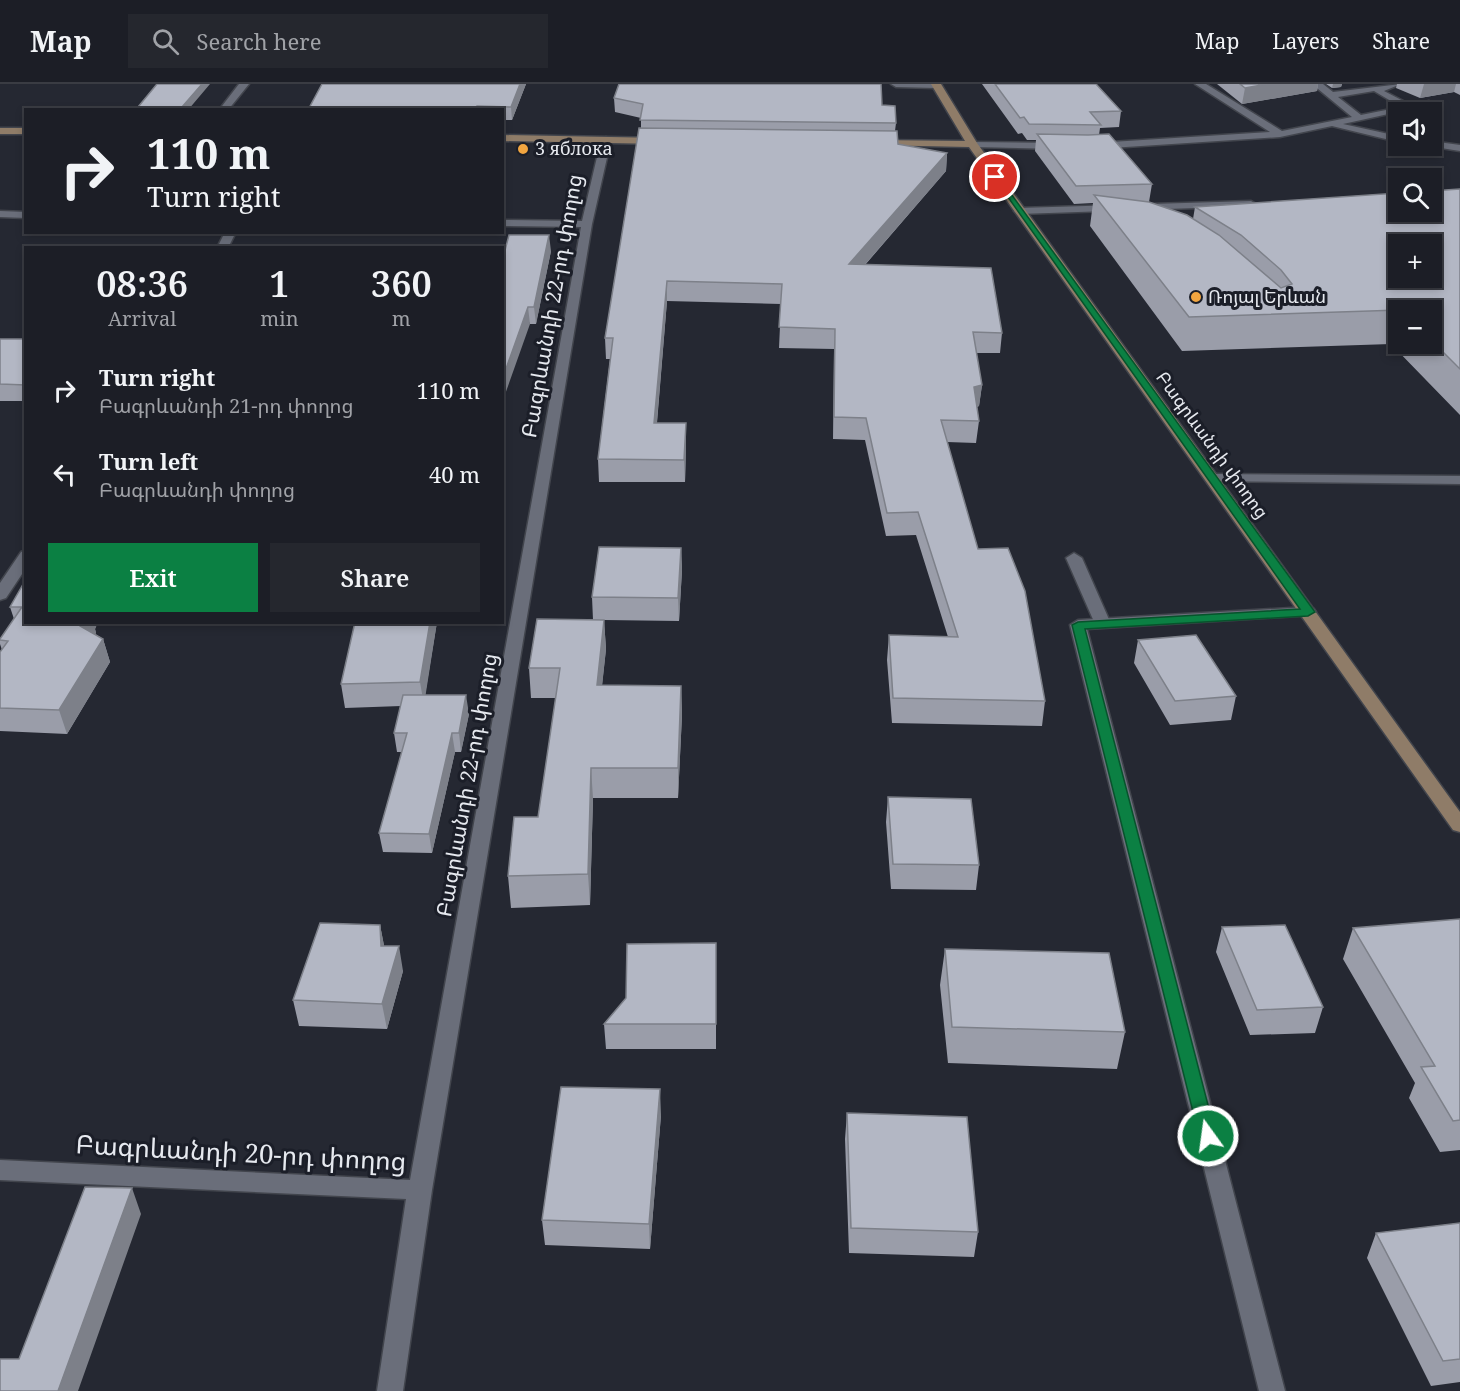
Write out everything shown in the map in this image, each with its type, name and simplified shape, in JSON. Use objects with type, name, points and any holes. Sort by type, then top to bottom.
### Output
[{"type":"main road","name":"Բագրևանդի փողոց","points":[[936,84],[972,144],[1019,211],[1460,826]]},
{"type":"main road","points":[[0,131],[24,131]]},
{"type":"main road","points":[[504,138],[677,141]]},
{"type":"main road","points":[[866,143],[972,144]]},
{"type":"street","points":[[225,108],[244,84]]},
{"type":"street","points":[[896,84],[936,84]]},
{"type":"street","points":[[1200,84],[1280,134]]},
{"type":"street","points":[[1317,84],[1359,118]]},
{"type":"street","points":[[1331,96],[1396,84]]},
{"type":"street","points":[[1379,88],[1379,93],[1394,102]]},
{"type":"street","points":[[1086,147],[1280,134],[1388,112]]},
{"type":"street","points":[[1330,124],[1388,137]]},
{"type":"street","name":"Բագրևանդի 22-րդ փողոց","points":[[420,1190],[587,224],[606,140]]},
{"type":"street","points":[[972,144],[1075,147]]},
{"type":"street","points":[[1442,146],[1460,148]]},
{"type":"street","points":[[1019,211],[1268,203]]},
{"type":"street","points":[[1019,211],[1110,221]]},
{"type":"street","points":[[0,214],[24,214]]},
{"type":"street","points":[[504,223],[587,224]]},
{"type":"street","points":[[1212,478],[1460,480]]},
{"type":"street","points":[[0,595],[24,558]]},
{"type":"street","points":[[1074,558],[1103,624]]},
{"type":"street","points":[[1272,1391],[1078,625],[1308,612]]},
{"type":"street","name":"Բագրևանդի 20-րդ փողոց","points":[[0,1170],[420,1190],[390,1391]]},
{"type":"building","points":[[157,84],[202,84],[182,107],[138,107]]},
{"type":"building","points":[[322,84],[520,84],[511,107],[309,108]]},
{"type":"building","points":[[619,84],[881,84],[882,105],[895,106],[896,123],[640,120],[643,104],[614,98]]},
{"type":"building","points":[[995,84],[1096,84],[1121,111],[1090,112],[1101,125],[1029,124],[1024,117],[1020,118]]},
{"type":"building","points":[[1240,84],[1267,84],[1245,88]]},
{"type":"building","points":[[639,128],[897,131],[898,144],[947,153],[849,264],[991,268],[1002,333],[973,332],[982,385],[974,387],[979,421],[941,420],[978,549],[1008,548],[1025,591],[1045,701],[893,698],[889,635],[958,637],[918,512],[887,513],[866,418],[834,417],[835,329],[779,327],[782,284],[667,281],[654,423],[686,423],[684,460],[598,459],[613,338],[605,338]]},
{"type":"building","points":[[1037,134],[1109,134],[1152,184],[1076,186]]},
{"type":"building","points":[[1460,189],[1460,369],[1442,351],[1442,300],[1388,300],[1388,310],[1189,317],[1094,195],[1149,202],[1187,215],[1219,235],[1281,288],[1292,284],[1281,270],[1241,235],[1195,207],[1388,194],[1388,222],[1442,222],[1442,190]]},
{"type":"building","points":[[509,235],[549,235],[534,307],[528,307],[504,374],[504,254]]},
{"type":"building","points":[[0,339],[24,339],[24,385],[0,384]]},
{"type":"building","points":[[599,547],[681,548],[678,598],[592,597]]},
{"type":"building","points":[[24,582],[24,624],[81,624],[80,626],[103,639],[59,710],[0,708],[0,652],[8,641],[0,639],[22,607],[10,607]]},
{"type":"building","points":[[537,619],[604,620],[597,685],[681,686],[678,768],[591,768],[588,874],[508,876],[514,817],[538,817],[560,668],[529,668]]},
{"type":"building","points":[[355,624],[430,624],[420,682],[341,684]]},
{"type":"building","points":[[1196,635],[1236,696],[1175,701],[1138,640]]},
{"type":"building","points":[[403,695],[466,695],[459,733],[452,733],[429,834],[379,833],[407,733],[394,733]]},
{"type":"building","points":[[888,797],[971,799],[979,865],[893,864]]},
{"type":"building","points":[[1460,919],[1460,1120],[1453,1121],[1421,1067],[1435,1066],[1353,928]]},
{"type":"building","points":[[320,923],[380,925],[381,946],[399,946],[382,1004],[293,1000]]},
{"type":"building","points":[[1285,925],[1323,1007],[1257,1010],[1222,927]]},
{"type":"building","points":[[716,943],[716,1024],[604,1024],[626,998],[627,944]]},
{"type":"building","points":[[945,949],[1109,953],[1125,1032],[952,1027]]},
{"type":"building","points":[[561,1087],[660,1089],[649,1224],[542,1220]]},
{"type":"building","points":[[847,1113],[967,1117],[978,1232],[851,1228]]},
{"type":"building","points":[[85,1187],[132,1188],[58,1391],[0,1391],[0,1359],[19,1359]]},
{"type":"building","points":[[1460,1223],[1460,1359],[1443,1361],[1376,1233]]},
{"type":"place","name":"3 яблока","points":[[523,149]]},
{"type":"place","name":"Ռոյալ Երևան","points":[[1196,297]]},
{"type":"route","points":[[995,177],[1308,612],[1078,625],[1208,1136]]}]
